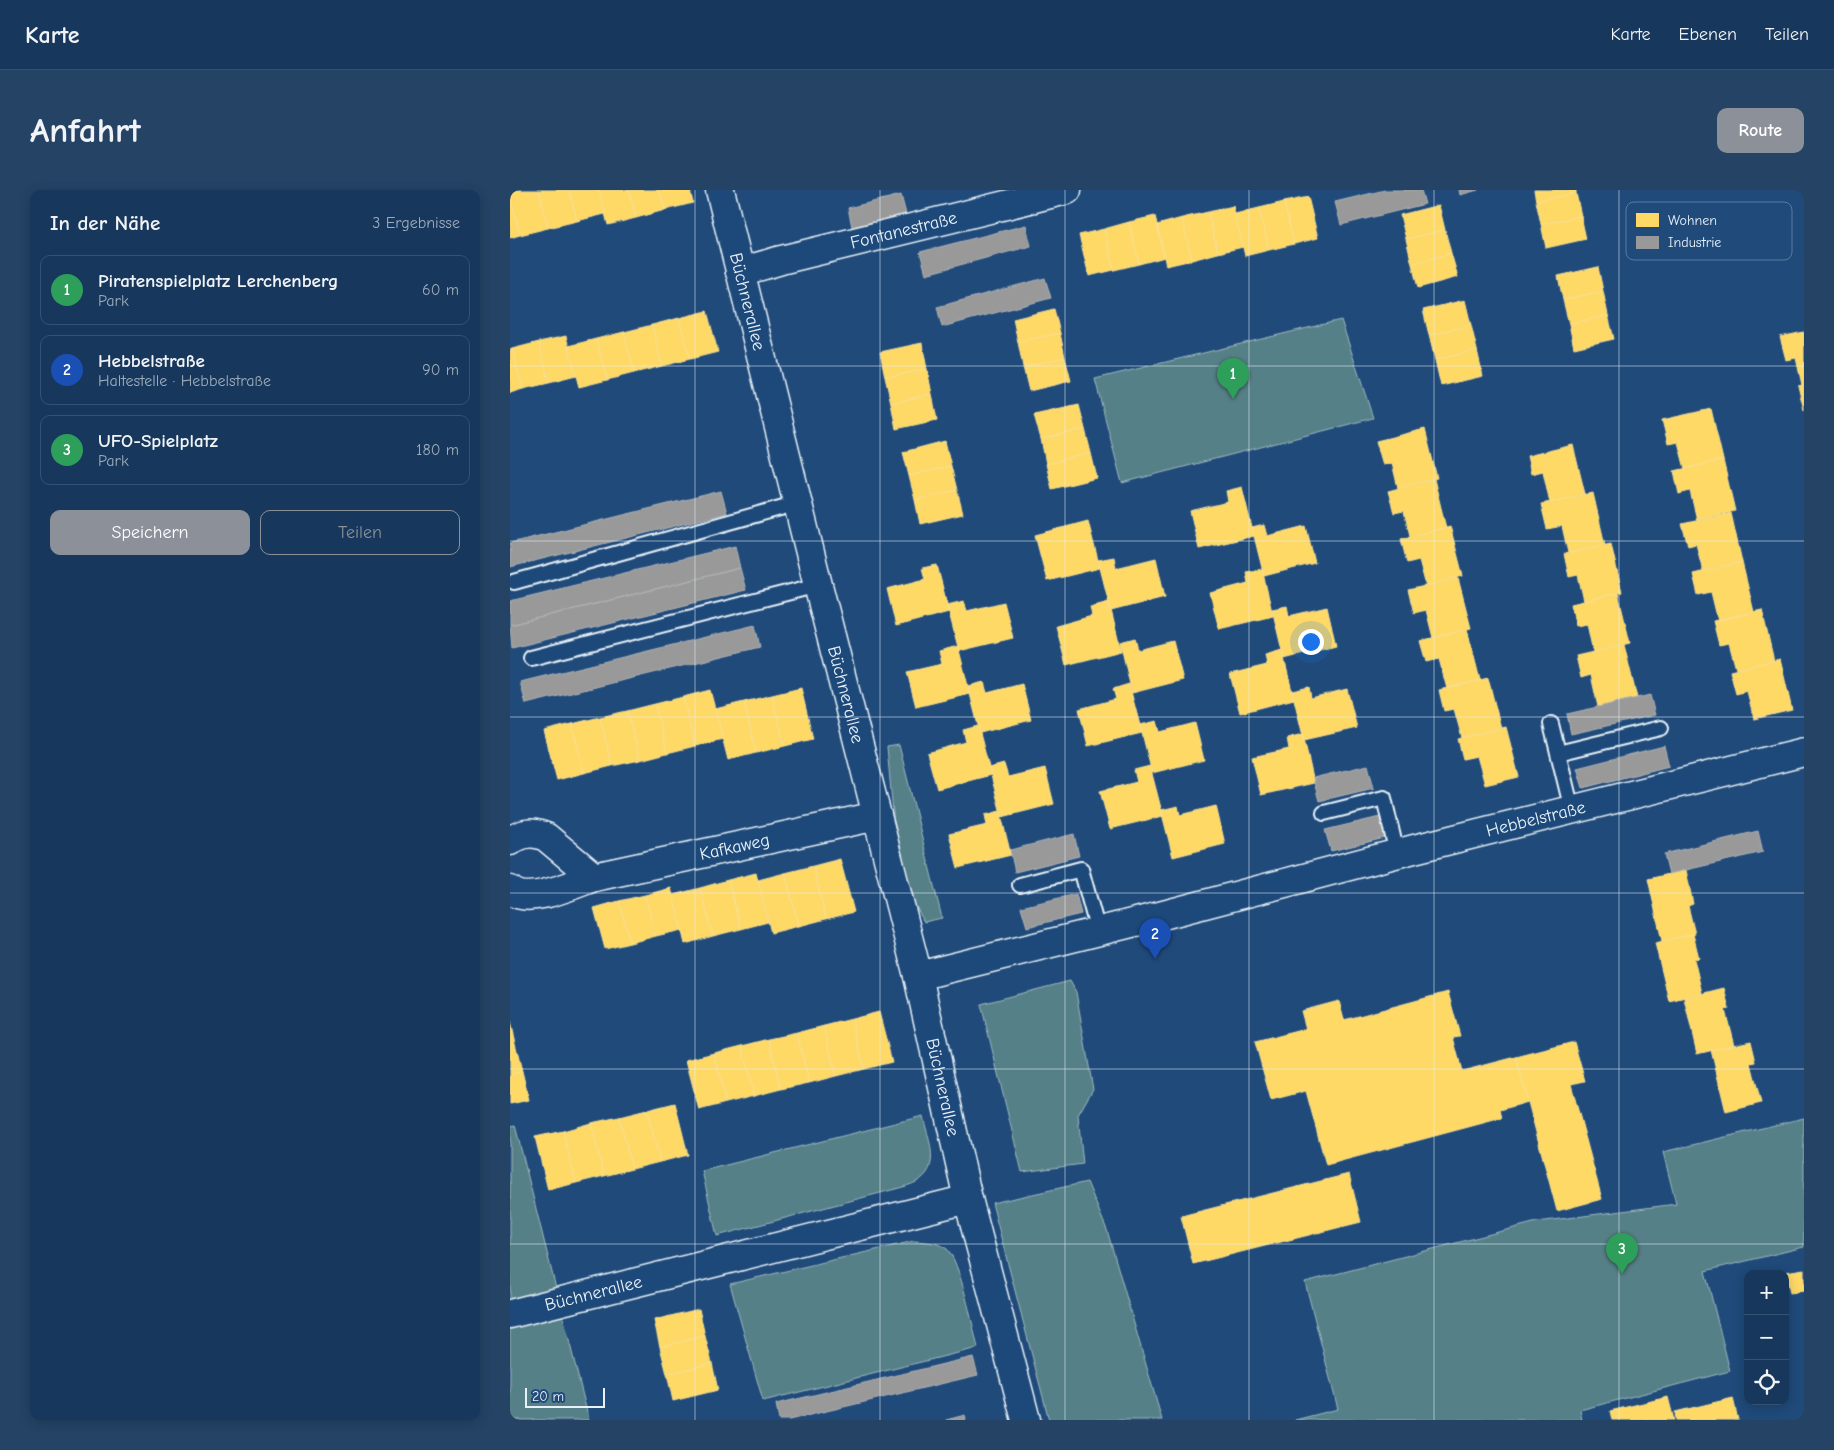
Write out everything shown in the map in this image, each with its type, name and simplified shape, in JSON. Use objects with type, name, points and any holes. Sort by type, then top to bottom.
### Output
[{"type":"street","name":"Büchnerallee","points":[[720,190],[918,976],[968,1199],[1026,1420]]},
{"type":"street","name":"Fontanestraße","points":[[740,272],[781,260],[1067,190]]},
{"type":"street","name":"Hebbelstraße","points":[[918,976],[1804,752]]},
{"type":"street","name":"Kafkaweg","points":[[510,890],[524,896],[534,896],[594,877],[877,816]]},
{"type":"street","points":[[510,841],[526,833],[536,833],[546,837],[594,877]]},
{"type":"street","name":"Büchnerallee","points":[[510,1314],[968,1199]]},
{"type":"lane","points":[[514,582],[798,503]]},
{"type":"lane","points":[[531,658],[818,585]]},
{"type":"lane","points":[[1551,724],[1572,810]]},
{"type":"lane","points":[[1558,753],[1661,728]]},
{"type":"lane","points":[[1324,813],[1384,798],[1397,854]]},
{"type":"lane","points":[[1020,885],[1081,869],[1098,931]]},
{"type":"green space","points":[[1341,320],[1373,418],[1122,483],[1095,379]]},
{"type":"green space","points":[[899,745],[942,918],[924,922],[913,901],[895,836],[887,747]]},
{"type":"green space","points":[[1070,981],[1076,992],[1093,1089],[1078,1115],[1083,1164],[1022,1172],[981,1004]]},
{"type":"green space","points":[[923,1116],[931,1149],[931,1158],[927,1173],[917,1182],[717,1236],[702,1171]]},
{"type":"green space","points":[[1804,1118],[1804,1247],[1705,1271],[1730,1371],[1580,1410],[1582,1420],[1295,1420],[1338,1409],[1305,1282],[1537,1222],[1676,1204],[1663,1152]]},
{"type":"green space","points":[[515,1125],[589,1420],[510,1420],[510,1126]]},
{"type":"green space","points":[[1087,1182],[1107,1230],[1162,1420],[1049,1420],[992,1203]]},
{"type":"green space","points":[[914,1241],[940,1245],[947,1249],[952,1256],[961,1280],[978,1348],[763,1401],[730,1284]]},
{"type":"building: Wohnen","points":[[510,190],[539,190],[548,228],[520,235]]},
{"type":"building: Wohnen","points":[[539,190],[569,190],[577,221],[548,228]]},
{"type":"building: Wohnen","points":[[569,190],[599,190],[605,214],[577,221]]},
{"type":"building: Wohnen","points":[[599,190],[629,190],[636,218],[608,225]]},
{"type":"building: Wohnen","points":[[629,190],[659,190],[665,210],[636,218]]},
{"type":"building: Wohnen","points":[[659,190],[690,190],[693,203],[665,210]]},
{"type":"building: Wohnen","points":[[1534,190],[1576,190],[1576,193],[1536,201]]},
{"type":"building: Wohnen","points":[[1576,193],[1581,216],[1541,224],[1536,201]]},
{"type":"building: Wohnen","points":[[510,196],[520,235],[510,238]]},
{"type":"building: Wohnen","points":[[1308,197],[1318,238],[1294,244],[1284,202]]},
{"type":"building: Wohnen","points":[[1284,202],[1294,244],[1269,250],[1259,208]]},
{"type":"building: Wohnen","points":[[1439,205],[1445,230],[1406,239],[1400,215]]},
{"type":"building: Wohnen","points":[[1233,206],[1243,247],[1218,253],[1208,212]]},
{"type":"building: Wohnen","points":[[1259,208],[1269,250],[1245,256],[1235,214]]},
{"type":"building: Wohnen","points":[[1208,212],[1218,253],[1192,260],[1182,218]]},
{"type":"building: Wohnen","points":[[1155,216],[1165,257],[1139,264],[1129,222]]},
{"type":"building: Wohnen","points":[[1581,216],[1586,239],[1546,248],[1541,224]]},
{"type":"building: Wohnen","points":[[1182,218],[1192,260],[1166,266],[1157,225]]},
{"type":"building: Wohnen","points":[[1129,222],[1139,264],[1114,270],[1104,229]]},
{"type":"building: Wohnen","points":[[1104,229],[1114,270],[1089,276],[1079,235]]},
{"type":"building: Wohnen","points":[[1445,230],[1451,253],[1412,264],[1406,239]]},
{"type":"building: Wohnen","points":[[1451,253],[1458,277],[1418,288],[1412,264]]},
{"type":"building: Wohnen","points":[[1598,267],[1603,291],[1563,300],[1558,276]]},
{"type":"building: Wohnen","points":[[1603,291],[1608,315],[1569,324],[1563,300]]},
{"type":"building: Wohnen","points":[[1465,300],[1471,325],[1429,335],[1423,310]]},
{"type":"building: Wohnen","points":[[1054,309],[1060,333],[1018,342],[1013,319]]},
{"type":"building: Wohnen","points":[[707,311],[718,352],[690,359],[679,318]]},
{"type":"building: Wohnen","points":[[1608,315],[1614,339],[1574,348],[1569,324]]},
{"type":"building: Wohnen","points":[[679,318],[690,359],[662,366],[652,325]]},
{"type":"building: Wohnen","points":[[652,325],[662,366],[634,373],[624,332]]},
{"type":"building: Wohnen","points":[[1471,325],[1477,350],[1435,360],[1429,335]]},
{"type":"building: Wohnen","points":[[624,332],[634,373],[607,380],[596,339]]},
{"type":"building: Wohnen","points":[[1804,332],[1804,385],[1802,385],[1796,358],[1786,360],[1780,337]]},
{"type":"building: Wohnen","points":[[1060,333],[1065,357],[1023,367],[1018,342]]},
{"type":"building: Wohnen","points":[[566,336],[576,376],[549,383],[539,342]]},
{"type":"building: Wohnen","points":[[596,339],[607,380],[579,387],[568,346]]},
{"type":"building: Wohnen","points":[[539,342],[549,383],[523,389],[512,349]]},
{"type":"building: Wohnen","points":[[922,343],[927,369],[885,377],[880,352]]},
{"type":"building: Wohnen","points":[[512,349],[523,389],[510,393],[510,350]]},
{"type":"building: Wohnen","points":[[1477,350],[1483,376],[1441,386],[1435,360]]},
{"type":"building: Wohnen","points":[[1065,357],[1071,381],[1029,391],[1023,367]]},
{"type":"building: Wohnen","points":[[927,369],[932,394],[891,403],[885,377]]},
{"type":"building: Wohnen","points":[[1804,385],[1804,410],[1798,386]]},
{"type":"building: Wohnen","points":[[932,394],[937,420],[896,429],[891,403]]},
{"type":"building: Wohnen","points":[[1079,405],[1085,429],[1041,439],[1034,415]]},
{"type":"building: Wohnen","points":[[1711,409],[1723,460],[1685,469],[1678,442],[1668,444],[1662,420]]},
{"type":"building: Wohnen","points":[[1085,429],[1091,453],[1046,464],[1041,439]]},
{"type":"building: Wohnen","points":[[1425,429],[1437,478],[1398,488],[1392,463],[1383,465],[1376,441]]},
{"type":"building: Wohnen","points":[[945,441],[951,466],[909,476],[903,452]]},
{"type":"building: Wohnen","points":[[1573,445],[1585,494],[1550,503],[1543,471],[1531,474],[1527,456]]},
{"type":"building: Wohnen","points":[[1091,453],[1097,478],[1052,489],[1046,464]]},
{"type":"building: Wohnen","points":[[1723,460],[1735,511],[1697,520],[1690,491],[1679,494],[1674,471]]},
{"type":"building: Wohnen","points":[[951,466],[957,490],[915,500],[909,476]]},
{"type":"building: Wohnen","points":[[1434,479],[1446,528],[1410,536],[1404,511],[1394,513],[1388,491]]},
{"type":"building: Wohnen","points":[[1242,487],[1254,536],[1199,549],[1190,511],[1228,502],[1226,491]]},
{"type":"building: Wohnen","points":[[957,490],[963,514],[920,524],[915,500]]},
{"type":"building: Wohnen","points":[[1593,493],[1605,545],[1568,553],[1562,526],[1547,529],[1541,504]]},
{"type":"building: Wohnen","points":[[1731,513],[1742,562],[1703,571],[1696,544],[1688,546],[1682,524]]},
{"type":"building: Wohnen","points":[[1088,521],[1100,568],[1047,581],[1035,535]]},
{"type":"building: Wohnen","points":[[1264,525],[1267,536],[1306,526],[1315,563],[1264,576],[1252,528]]},
{"type":"building: Wohnen","points":[[1450,526],[1463,576],[1426,586],[1419,560],[1407,563],[1401,539]]},
{"type":"building: Wohnen","points":[[1611,544],[1622,592],[1584,601],[1578,575],[1569,577],[1564,554]]},
{"type":"building: Wohnen","points":[[1114,557],[1116,568],[1156,558],[1165,597],[1111,611],[1098,560]]},
{"type":"building: Wohnen","points":[[1742,562],[1754,612],[1718,621],[1711,592],[1698,595],[1693,574]]},
{"type":"building: Wohnen","points":[[937,565],[949,612],[896,626],[887,589],[925,579],[922,568]]},
{"type":"building: Wohnen","points":[[1262,569],[1273,616],[1219,629],[1210,593],[1248,583],[1246,572]]},
{"type":"building: Wohnen","points":[[1458,578],[1471,628],[1433,638],[1426,610],[1414,613],[1408,590]]},
{"type":"building: Wohnen","points":[[1618,593],[1630,643],[1593,652],[1587,624],[1576,626],[1571,604]]},
{"type":"building: Wohnen","points":[[964,601],[967,611],[1004,602],[1013,638],[959,651],[947,605]]},
{"type":"building: Wohnen","points":[[1109,602],[1121,651],[1066,665],[1056,626],[1092,616],[1090,607]]},
{"type":"building: Wohnen","points":[[1287,606],[1289,616],[1327,607],[1336,646],[1284,659],[1272,609]]},
{"type":"building: Wohnen","points":[[1762,610],[1774,661],[1736,669],[1729,643],[1719,645],[1713,621]]},
{"type":"building: Wohnen","points":[[1467,629],[1480,680],[1447,689],[1439,659],[1426,662],[1420,641]]},
{"type":"building: Wohnen","points":[[1135,638],[1138,650],[1173,641],[1183,680],[1132,693],[1120,642]]},
{"type":"building: Wohnen","points":[[1624,645],[1637,698],[1598,707],[1591,675],[1581,678],[1576,656]]},
{"type":"building: Wohnen","points":[[958,646],[970,694],[916,707],[907,672],[942,664],[939,651]]},
{"type":"building: Wohnen","points":[[1282,650],[1294,699],[1240,713],[1230,674],[1267,665],[1265,655]]},
{"type":"building: Wohnen","points":[[1780,659],[1792,710],[1754,719],[1747,691],[1736,694],[1730,671]]},
{"type":"building: Wohnen","points":[[1488,678],[1501,728],[1462,738],[1454,709],[1444,711],[1439,690]]},
{"type":"building: Wohnen","points":[[984,682],[987,693],[1022,684],[1031,720],[980,733],[968,686]]},
{"type":"building: Wohnen","points":[[1129,684],[1142,733],[1088,746],[1079,709],[1116,699],[1113,689]]},
{"type":"building: Wohnen","points":[[1309,687],[1311,698],[1347,689],[1357,728],[1304,740],[1292,691]]},
{"type":"building: Wohnen","points":[[801,688],[813,739],[785,746],[772,695]]},
{"type":"building: Wohnen","points":[[710,690],[723,739],[695,746],[683,697]]},
{"type":"building: Wohnen","points":[[772,695],[785,746],[756,753],[744,702]]},
{"type":"building: Wohnen","points":[[683,697],[695,746],[667,753],[655,704]]},
{"type":"building: Wohnen","points":[[744,702],[756,753],[728,760],[715,709]]},
{"type":"building: Wohnen","points":[[655,704],[667,753],[640,760],[627,711]]},
{"type":"building: Wohnen","points":[[627,711],[640,760],[612,766],[600,717]]},
{"type":"building: Wohnen","points":[[600,717],[612,766],[584,773],[572,724]]},
{"type":"building: Wohnen","points":[[1157,721],[1160,732],[1195,723],[1204,760],[1152,773],[1140,725]]},
{"type":"building: Wohnen","points":[[572,724],[584,773],[557,780],[544,731]]},
{"type":"building: Wohnen","points":[[978,726],[991,775],[937,789],[927,753],[966,742],[963,730]]},
{"type":"building: Wohnen","points":[[1506,727],[1519,777],[1485,785],[1477,756],[1463,759],[1458,739]]},
{"type":"building: Wohnen","points":[[1303,734],[1314,783],[1261,795],[1252,757],[1289,749],[1287,738]]},
{"type":"building: Wohnen","points":[[1004,764],[1008,777],[1045,768],[1054,804],[1002,817],[989,768]]},
{"type":"building: Wohnen","points":[[1150,766],[1163,816],[1110,829],[1100,791],[1137,782],[1134,770]]},
{"type":"building: Wohnen","points":[[1178,806],[1180,815],[1216,806],[1225,844],[1173,857],[1161,810]]},
{"type":"building: Wohnen","points":[[1000,811],[1011,855],[958,868],[949,834],[987,825],[985,815]]},
{"type":"building: Wohnen","points":[[840,859],[854,912],[826,919],[813,866]]},
{"type":"building: Wohnen","points":[[813,866],[826,919],[799,926],[785,873]]},
{"type":"building: Wohnen","points":[[1686,870],[1693,904],[1688,906],[1695,934],[1662,941],[1648,879]]},
{"type":"building: Wohnen","points":[[756,873],[768,922],[741,929],[728,880]]},
{"type":"building: Wohnen","points":[[785,873],[799,926],[771,933],[758,880]]},
{"type":"building: Wohnen","points":[[728,880],[741,929],[713,936],[700,888]]},
{"type":"building: Wohnen","points":[[671,888],[682,930],[656,936],[645,895]]},
{"type":"building: Wohnen","points":[[700,888],[713,936],[685,944],[673,895]]},
{"type":"building: Wohnen","points":[[645,895],[656,936],[630,943],[619,901]]},
{"type":"building: Wohnen","points":[[619,901],[630,943],[605,949],[594,908]]},
{"type":"building: Wohnen","points":[[1693,934],[1699,958],[1694,959],[1702,993],[1669,1001],[1655,943]]},
{"type":"building: Wohnen","points":[[1724,988],[1729,1009],[1725,1010],[1734,1045],[1697,1054],[1684,998]]},
{"type":"building: Wohnen","points":[[1448,992],[1460,1036],[1453,1037],[1462,1071],[1516,1057],[1528,1102],[1500,1110],[1502,1118],[1326,1165],[1306,1091],[1271,1100],[1255,1042],[1306,1029],[1301,1011],[1339,1001],[1344,1020]]},
{"type":"building: Wohnen","points":[[879,1012],[892,1062],[864,1069],[852,1019]]},
{"type":"building: Wohnen","points":[[852,1019],[864,1069],[836,1076],[824,1026]]},
{"type":"building: Wohnen","points":[[510,1022],[515,1043],[510,1045]]},
{"type":"building: Wohnen","points":[[824,1026],[836,1076],[809,1083],[797,1033]]},
{"type":"building: Wohnen","points":[[797,1033],[809,1083],[781,1089],[769,1039]]},
{"type":"building: Wohnen","points":[[769,1039],[781,1089],[754,1096],[742,1046]]},
{"type":"building: Wohnen","points":[[1751,1041],[1756,1062],[1751,1063],[1761,1103],[1726,1112],[1711,1050]]},
{"type":"building: Wohnen","points":[[1574,1042],[1585,1081],[1571,1084],[1602,1199],[1557,1211],[1516,1057]]},
{"type":"building: Wohnen","points":[[515,1043],[522,1071],[510,1075],[510,1045]]},
{"type":"building: Wohnen","points":[[742,1046],[754,1096],[726,1103],[714,1053]]},
{"type":"building: Wohnen","points":[[714,1053],[726,1103],[699,1110],[686,1060]]},
{"type":"building: Wohnen","points":[[522,1071],[529,1100],[510,1104],[510,1075]]},
{"type":"building: Wohnen","points":[[675,1103],[688,1155],[660,1162],[647,1110]]},
{"type":"building: Wohnen","points":[[647,1110],[660,1162],[632,1169],[619,1117]]},
{"type":"building: Wohnen","points":[[619,1117],[632,1169],[604,1176],[591,1123]]},
{"type":"building: Wohnen","points":[[591,1123],[604,1176],[576,1183],[563,1131]]},
{"type":"building: Wohnen","points":[[563,1131],[576,1183],[548,1190],[535,1137]]},
{"type":"building: Wohnen","points":[[1349,1174],[1361,1222],[1193,1264],[1181,1216]]},
{"type":"building: Wohnen","points":[[1804,1269],[1804,1291],[1790,1293],[1789,1271]]},
{"type":"building: Wohnen","points":[[699,1309],[705,1336],[660,1347],[654,1320]]},
{"type":"building: Wohnen","points":[[705,1336],[712,1363],[667,1374],[660,1347]]},
{"type":"building: Wohnen","points":[[712,1363],[718,1390],[673,1401],[667,1374]]},
{"type":"building: Wohnen","points":[[1668,1397],[1674,1420],[1612,1420],[1610,1411]]},
{"type":"building: Wohnen","points":[[1733,1398],[1738,1420],[1676,1420],[1675,1412]]},
{"type":"building: Industrie","points":[[1385,190],[1421,190],[1425,204],[1341,225],[1335,202]]},
{"type":"building: Industrie","points":[[1459,190],[1478,190],[1460,195]]},
{"type":"building: Industrie","points":[[901,195],[906,214],[852,227],[848,208]]},
{"type":"building: Industrie","points":[[1026,225],[1031,246],[926,274],[920,252]]},
{"type":"building: Industrie","points":[[1045,278],[1051,298],[942,327],[937,307]]},
{"type":"building: Industrie","points":[[721,491],[727,513],[510,567],[510,543]]},
{"type":"building: Industrie","points":[[735,546],[740,568],[510,625],[510,601]]},
{"type":"building: Industrie","points":[[740,568],[746,590],[512,648],[510,625]]},
{"type":"building: Industrie","points":[[755,625],[760,647],[526,704],[520,682]]},
{"type":"building: Industrie","points":[[1650,695],[1655,715],[1571,734],[1567,714]]},
{"type":"building: Industrie","points":[[1664,746],[1669,766],[1583,788],[1577,768]]},
{"type":"building: Industrie","points":[[1368,765],[1374,788],[1319,801],[1313,778]]},
{"type":"building: Industrie","points":[[1380,817],[1385,838],[1331,851],[1325,830]]},
{"type":"building: Industrie","points":[[1758,831],[1763,852],[1669,874],[1664,854]]},
{"type":"building: Industrie","points":[[1074,834],[1079,856],[1015,872],[1010,850]]},
{"type":"building: Industrie","points":[[1076,894],[1081,914],[1027,927],[1021,907]]},
{"type":"building: Industrie","points":[[973,1357],[978,1375],[789,1420],[779,1420],[776,1404]]},
{"type":"building: Industrie","points":[[965,1415],[966,1420],[946,1420]]},
{"type":"place","name":"Piratenspielplatz Lerchenberg","points":[[1233,399]]},
{"type":"place","name":"Hebbelstraße","points":[[1155,959]]},
{"type":"place","name":"UFO-Spielplatz","points":[[1622,1274]]}]
